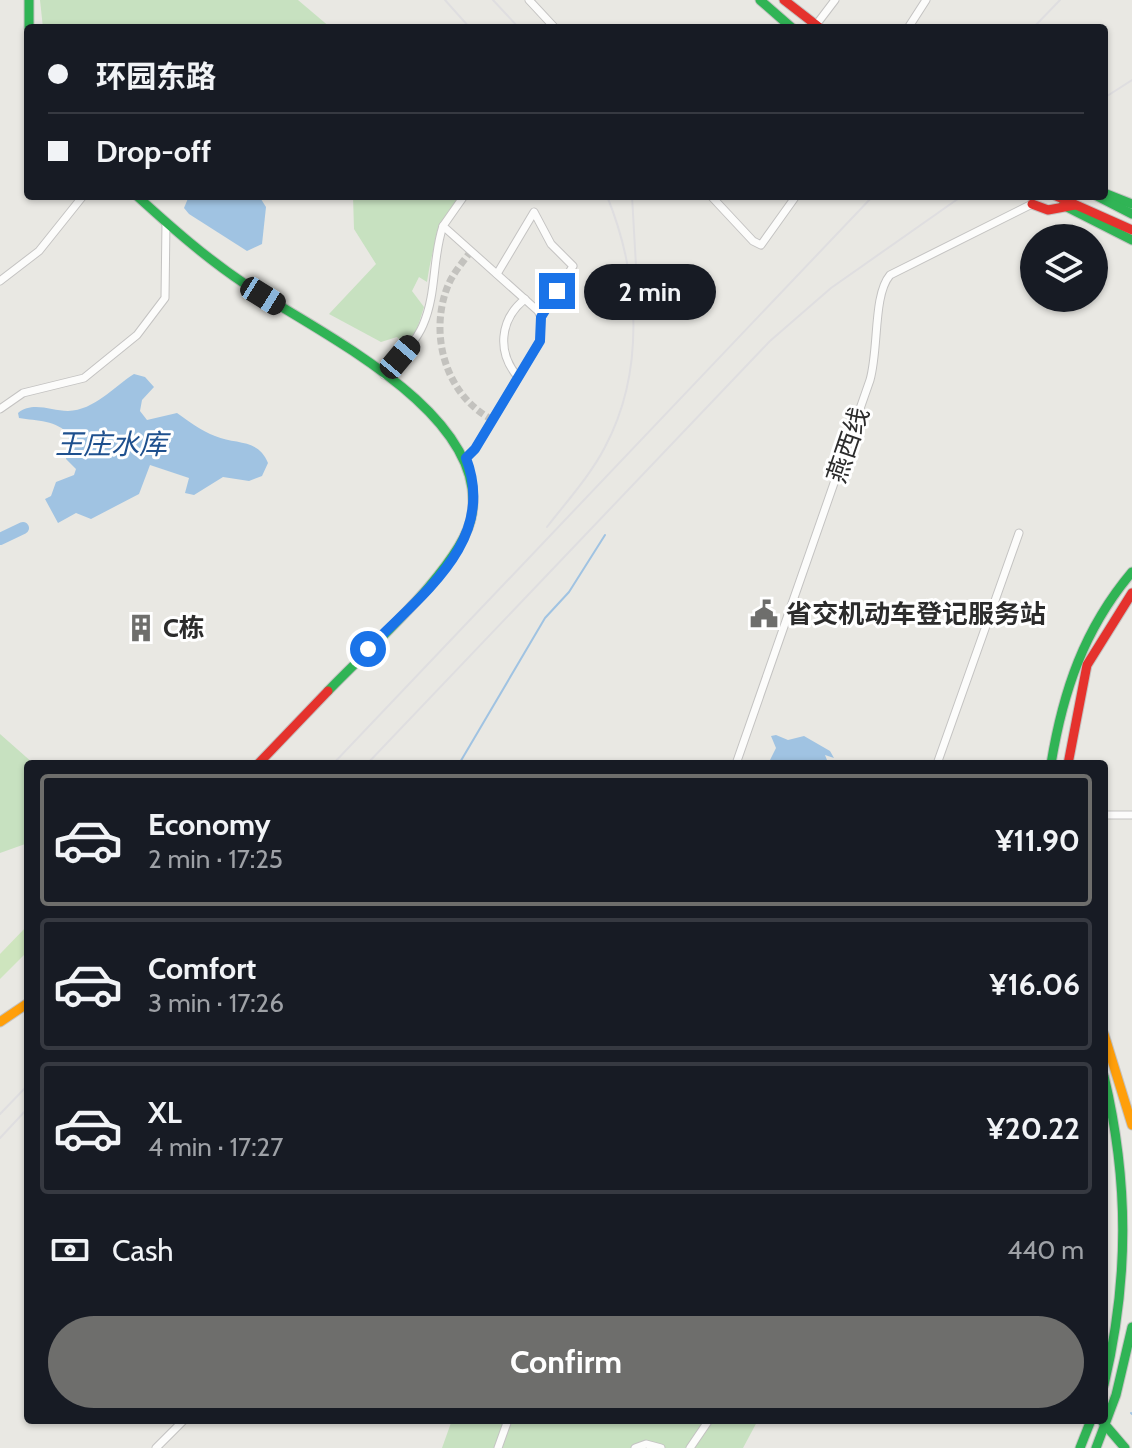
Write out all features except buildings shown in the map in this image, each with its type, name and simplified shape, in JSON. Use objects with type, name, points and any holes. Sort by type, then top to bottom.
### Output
[{"type":"main road","points":[[29,0],[29,24]]},
{"type":"main road","points":[[752,0],[785,24]]},
{"type":"main road","points":[[760,0],[787,24]]},
{"type":"main road","points":[[786,0],[815,24]]},
{"type":"main road","points":[[1108,195],[1132,204]]},
{"type":"main road","points":[[141,200],[230,274],[384,375],[429,412],[466,458],[475,504],[471,528],[461,548],[262,760]]},
{"type":"main road","points":[[1032,204],[1044,209],[1050,200]]},
{"type":"main road","points":[[1057,200],[1132,240]]},
{"type":"main road","points":[[1064,200],[1132,230]]},
{"type":"main road","points":[[1105,200],[1132,214]]},
{"type":"main road","points":[[1032,204],[1048,210],[1077,204]]},
{"type":"main road","points":[[1052,760],[1074,661],[1104,606],[1132,572]]},
{"type":"main road","points":[[1069,760],[1087,665],[1104,632],[1132,593]]},
{"type":"main road","points":[[0,1022],[24,1006]]},
{"type":"main road","points":[[1108,1047],[1132,1125]]},
{"type":"main road","points":[[1108,1091],[1121,1139],[1129,1228],[1122,1307],[1108,1368]]},
{"type":"main road","points":[[1108,1406],[1132,1327]]},
{"type":"main road","points":[[1088,1446],[1091,1424]]},
{"type":"main road","points":[[1088,1446],[1102,1424]]},
{"type":"main road","points":[[1105,1424],[1125,1448]]},
{"type":"street","points":[[529,0],[551,24]]},
{"type":"street","points":[[819,24],[835,0]]},
{"type":"street","points":[[911,24],[926,0]]},
{"type":"street","points":[[0,281],[39,251],[80,200]]},
{"type":"street","points":[[384,375],[423,325],[433,290],[436,247],[443,226],[461,200]]},
{"type":"street","points":[[715,200],[753,241],[761,245],[793,200]]},
{"type":"street","name":"燕西线","points":[[737,760],[870,380],[877,354],[881,286],[890,275],[1032,204]]},
{"type":"street","points":[[466,458],[540,341],[541,317],[573,266],[551,244],[534,212],[497,274]]},
{"type":"street","points":[[0,409],[23,393],[84,378],[137,335],[165,298],[166,222]]},
{"type":"street","points":[[443,226],[541,317]]},
{"type":"street","points":[[518,377],[507,360],[503,340],[508,320],[525,299]]},
{"type":"street","points":[[938,760],[1019,533]]},
{"type":"street","points":[[1108,815],[1132,815]]},
{"type":"street","points":[[156,1448],[180,1424]]},
{"type":"street","points":[[498,1448],[507,1424]]},
{"type":"street","points":[[690,1448],[706,1424]]},
{"type":"street","points":[[635,1448],[646,1444],[661,1448]]},
{"type":"green space","points":[[40,0],[298,0],[326,24],[43,24]]},
{"type":"green space","points":[[353,200],[457,200],[437,237],[427,282],[419,277],[412,291],[424,307],[417,329],[405,345],[397,337],[381,342],[329,314],[376,264],[354,229]]},
{"type":"green space","points":[[0,734],[29,760],[24,760],[24,844],[0,853]]},
{"type":"green space","points":[[24,929],[24,955],[0,979],[0,954]]},
{"type":"green space","points":[[451,1424],[756,1424],[743,1448],[442,1448]]},
{"type":"water","points":[[187,200],[262,200],[266,207],[262,244],[247,251],[184,208]]},
{"type":"water","name":"王庄水库","points":[[134,374],[145,377],[154,387],[142,400],[140,411],[147,420],[177,413],[210,434],[252,446],[264,455],[268,463],[262,476],[249,481],[223,477],[194,495],[185,493],[189,478],[150,465],[139,494],[91,519],[76,513],[58,523],[45,499],[51,496],[56,482],[74,475],[76,469],[66,459],[69,435],[53,424],[19,418],[18,413],[30,408],[68,411],[87,407]]},
{"type":"water","points":[[771,736],[788,740],[804,736],[830,751],[834,758],[825,755],[827,760],[770,760],[776,748]]},
{"type":"waterway","points":[[0,539],[23,528]]},
{"type":"waterway","points":[[461,760],[545,618],[569,592],[605,535]]},
{"type":"tunnel","points":[[471,251],[447,288],[442,306],[441,345],[453,380],[463,396],[493,420]]},
{"type":"railway","points":[[445,0],[466,24]]},
{"type":"railway","points":[[493,0],[515,24]]},
{"type":"railway","points":[[1037,24],[1060,0]]},
{"type":"railway","points":[[1108,95],[1132,80]]},
{"type":"railway","points":[[547,527],[599,458],[618,417],[627,386],[632,355],[631,290],[618,226],[608,200]]},
{"type":"railway","points":[[632,200],[636,266]]},
{"type":"railway","points":[[337,760],[869,200]]},
{"type":"railway","points":[[371,760],[770,341],[831,288],[956,200]]},
{"type":"railway","points":[[0,1114],[24,1089]]},
{"type":"railway","points":[[0,1138],[24,1112]]},
{"type":"traffic: fast","points":[[29,0],[29,24]]},
{"type":"traffic: fast","points":[[760,0],[787,24]]},
{"type":"traffic: fast","points":[[1108,195],[1132,204]]},
{"type":"traffic: fast","points":[[142,200],[189,242],[245,284],[352,350],[391,378],[426,408],[453,441],[470,476],[472,514],[452,557],[411,607],[328,691]]},
{"type":"traffic: fast","points":[[1105,200],[1132,214]]},
{"type":"traffic: fast","points":[[1063,205],[1132,240]]},
{"type":"traffic: fast","points":[[1052,760],[1062,711],[1078,662],[1101,616],[1132,572]]},
{"type":"traffic: fast","points":[[1108,1096],[1118,1154],[1123,1230],[1118,1307],[1108,1366]]},
{"type":"traffic: fast","points":[[1108,1416],[1132,1327]]},
{"type":"traffic: fast","points":[[1080,1448],[1089,1424]]},
{"type":"traffic: fast","points":[[1104,1424],[1125,1448]]},
{"type":"traffic: fast","points":[[1096,1448],[1105,1424]]},
{"type":"traffic: slow","points":[[0,1022],[24,1006]]},
{"type":"traffic: slow","points":[[1108,1047],[1132,1125]]},
{"type":"traffic: jam","points":[[784,0],[815,24]]},
{"type":"traffic: jam","points":[[1065,200],[1132,230]]},
{"type":"traffic: jam","points":[[1032,204],[1048,210],[1075,205]]},
{"type":"traffic: jam","points":[[1069,760],[1087,665],[1132,593]]},
{"type":"traffic: jam","points":[[262,760],[328,691]]},
{"type":"place","name":"省交机动车登记服务站","points":[[764,614]]},
{"type":"place","name":"C栋","points":[[141,628]]},
{"type":"route","points":[[368,649],[433,582],[468,536],[473,520],[475,489],[466,458],[475,449],[540,341],[541,317],[557,291]]}]
